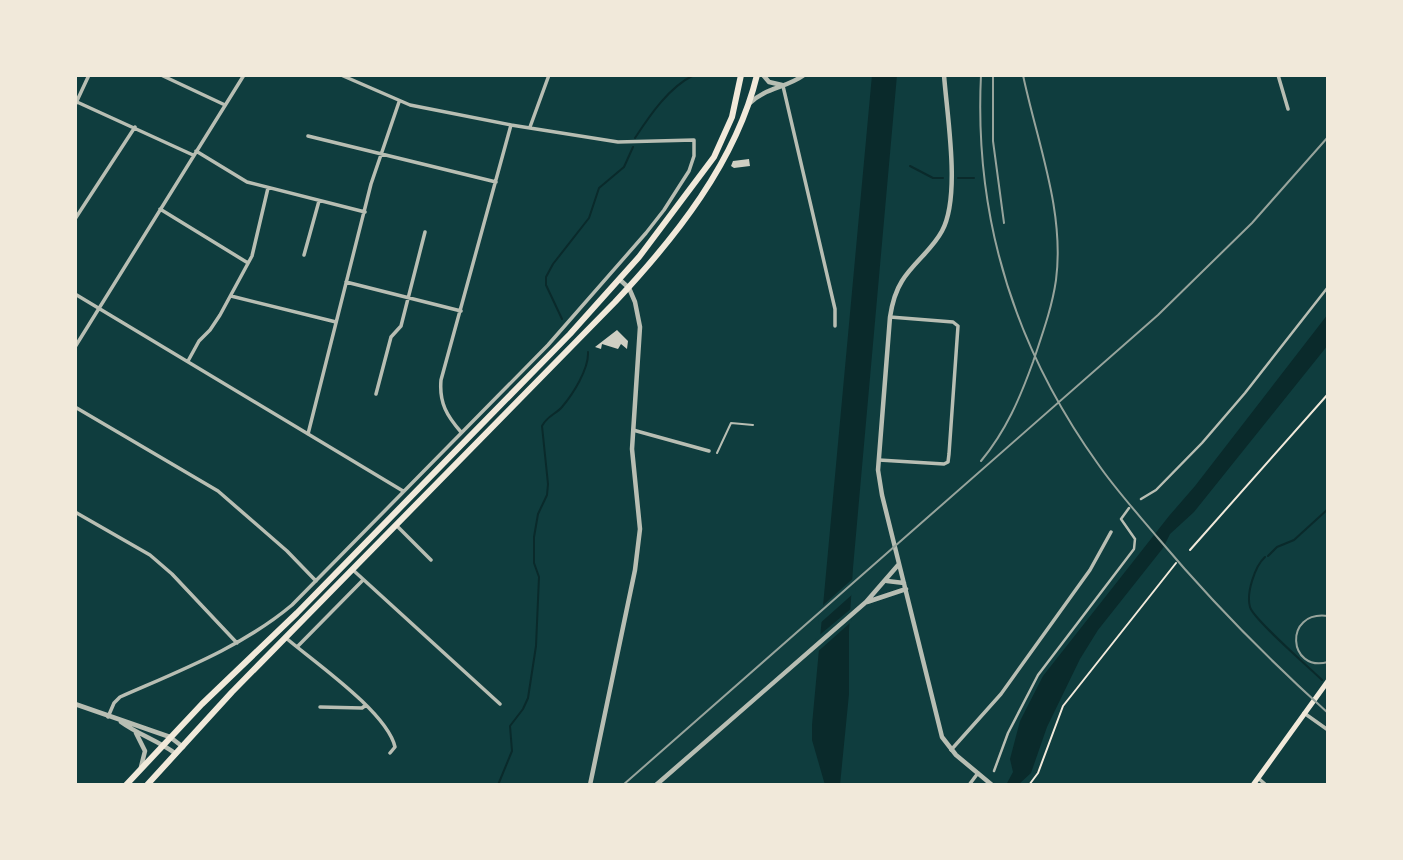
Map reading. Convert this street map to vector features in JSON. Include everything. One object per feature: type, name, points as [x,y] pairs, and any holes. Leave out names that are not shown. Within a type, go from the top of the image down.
[{"type":"main road","points":[[126,785],[163,744],[550,355],[620,279],[714,157],[732,117],[741,75]]},
{"type":"main road","points":[[147,785],[286,638],[629,288],[699,197],[729,149],[748,105],[757,75]]},
{"type":"main road","points":[[1253,785],[1328,681]]},
{"type":"street","points":[[89,75],[76,103],[194,153],[247,182],[365,212]]},
{"type":"street","points":[[160,75],[225,105]]},
{"type":"street","points":[[75,347],[244,75]]},
{"type":"street","points":[[108,717],[115,701],[120,697],[237,643],[282,614],[548,345],[664,210],[692,165],[694,140],[618,142],[511,125],[419,107],[341,75]]},
{"type":"street","points":[[530,127],[549,75]]},
{"type":"street","points":[[763,75],[769,82],[783,86]]},
{"type":"street","points":[[748,105],[761,93],[804,75]]},
{"type":"street","points":[[944,75],[951,176],[948,213],[937,240],[901,283],[890,317],[879,460],[880,485],[942,737],[951,750],[992,785]]},
{"type":"street","points":[[1278,75],[1288,109]]},
{"type":"street","points":[[783,86],[835,309],[835,326]]},
{"type":"street","points":[[308,434],[380,153],[399,101]]},
{"type":"street","points":[[461,433],[444,410],[441,387],[511,125]]},
{"type":"street","points":[[75,219],[135,127]]},
{"type":"street","points":[[308,136],[496,182]]},
{"type":"street","points":[[188,361],[231,296],[255,249],[268,188]]},
{"type":"street","points":[[304,255],[319,201]]},
{"type":"street","points":[[160,209],[248,263]]},
{"type":"street","points":[[376,394],[391,337],[401,326],[425,232]]},
{"type":"street","points":[[590,785],[635,570],[640,529],[632,466],[640,327],[629,288],[620,279]]},
{"type":"street","points":[[346,282],[461,312]]},
{"type":"street","points":[[1141,499],[1156,490],[1202,443],[1328,287]]},
{"type":"street","points":[[75,294],[403,491]]},
{"type":"street","points":[[231,296],[337,322]]},
{"type":"street","points":[[879,460],[944,464],[948,462],[949,454],[958,326],[953,322],[890,317]]},
{"type":"street","points":[[75,407],[218,491],[287,551],[316,581]]},
{"type":"street","points":[[633,430],[709,451]]},
{"type":"street","points":[[994,771],[1008,733],[1038,675],[1134,549],[1135,539],[1121,519],[1129,508]]},
{"type":"street","points":[[75,512],[150,555],[170,572],[237,643]]},
{"type":"street","points":[[396,526],[431,560]]},
{"type":"street","points":[[951,750],[1001,694],[1090,570],[1111,532]]},
{"type":"street","points":[[656,785],[866,602],[900,564]]},
{"type":"street","points":[[352,570],[500,704]]},
{"type":"street","points":[[297,647],[363,580]]},
{"type":"street","points":[[886,580],[904,583]]},
{"type":"street","points":[[866,602],[906,589]]},
{"type":"street","points":[[286,638],[366,705],[393,738],[395,747],[390,753]]},
{"type":"street","points":[[75,704],[121,722],[163,744],[176,754]]},
{"type":"street","points":[[320,707],[362,708],[366,705]]},
{"type":"street","points":[[1304,713],[1328,730]]},
{"type":"street","points":[[121,722],[139,724],[170,737],[183,747]]},
{"type":"street","points":[[136,732],[145,751],[141,767]]},
{"type":"street","points":[[969,785],[978,773]]},
{"type":"street","points":[[1258,778],[1266,785]]},
{"type":"lane","points":[[717,453],[731,422],[753,425]]},
{"type":"path","points":[[1189,550],[1328,394]]},
{"type":"path","points":[[1029,785],[1038,774],[1063,706],[1176,563]]},
{"type":"water","points":[[872,75],[897,75],[853,568],[849,694],[840,785],[825,785],[812,740],[812,725]]},
{"type":"water","points":[[1328,314],[1328,345],[1194,512],[1170,534],[1163,548],[1098,630],[1080,659],[1047,727],[1031,773],[1018,785],[1006,785],[1013,772],[1010,759],[1020,721],[1043,676]]},
{"type":"pier","points":[[856,576],[855,592],[818,625],[820,608]]},
{"type":"pier","points":[[852,608],[851,622],[814,655],[816,638]]},
{"type":"building","points":[[749,159],[750,166],[731,166],[733,161]]},
{"type":"building","points":[[617,330],[628,341],[627,349],[621,344],[618,349],[602,344],[601,349],[595,347]]},
{"type":"waterway","points":[[635,138],[668,94],[694,75]]},
{"type":"waterway","points":[[562,319],[546,285],[546,277],[589,218],[599,188],[624,167],[633,147]]},
{"type":"waterway","points":[[910,166],[933,178],[943,178]]},
{"type":"waterway","points":[[958,178],[974,178]]},
{"type":"waterway","points":[[498,785],[512,751],[510,726],[528,698],[536,646],[539,577],[534,563],[534,537],[548,484],[542,426],[562,407],[575,388],[586,366],[588,352]]},
{"type":"waterway","points":[[1268,556],[1277,547],[1294,540],[1328,509]]},
{"type":"waterway","points":[[1265,557],[1252,580],[1250,607],[1271,632],[1322,680]]},
{"type":"tram line","points":[[1328,616],[1313,617],[1303,622],[1296,641],[1305,659],[1315,663],[1328,662]]},
{"type":"railway","points":[[981,75],[981,128],[993,230],[1023,327],[1069,420],[1112,483],[1178,561],[1261,650],[1328,713]]},
{"type":"railway","points":[[993,75],[993,141],[1004,223]]},
{"type":"railway","points":[[981,461],[1012,414],[1023,388],[1046,321],[1056,280],[1058,254],[1053,202],[1023,75]]},
{"type":"railway","points":[[623,785],[1158,315],[1252,223],[1328,137]]}]
